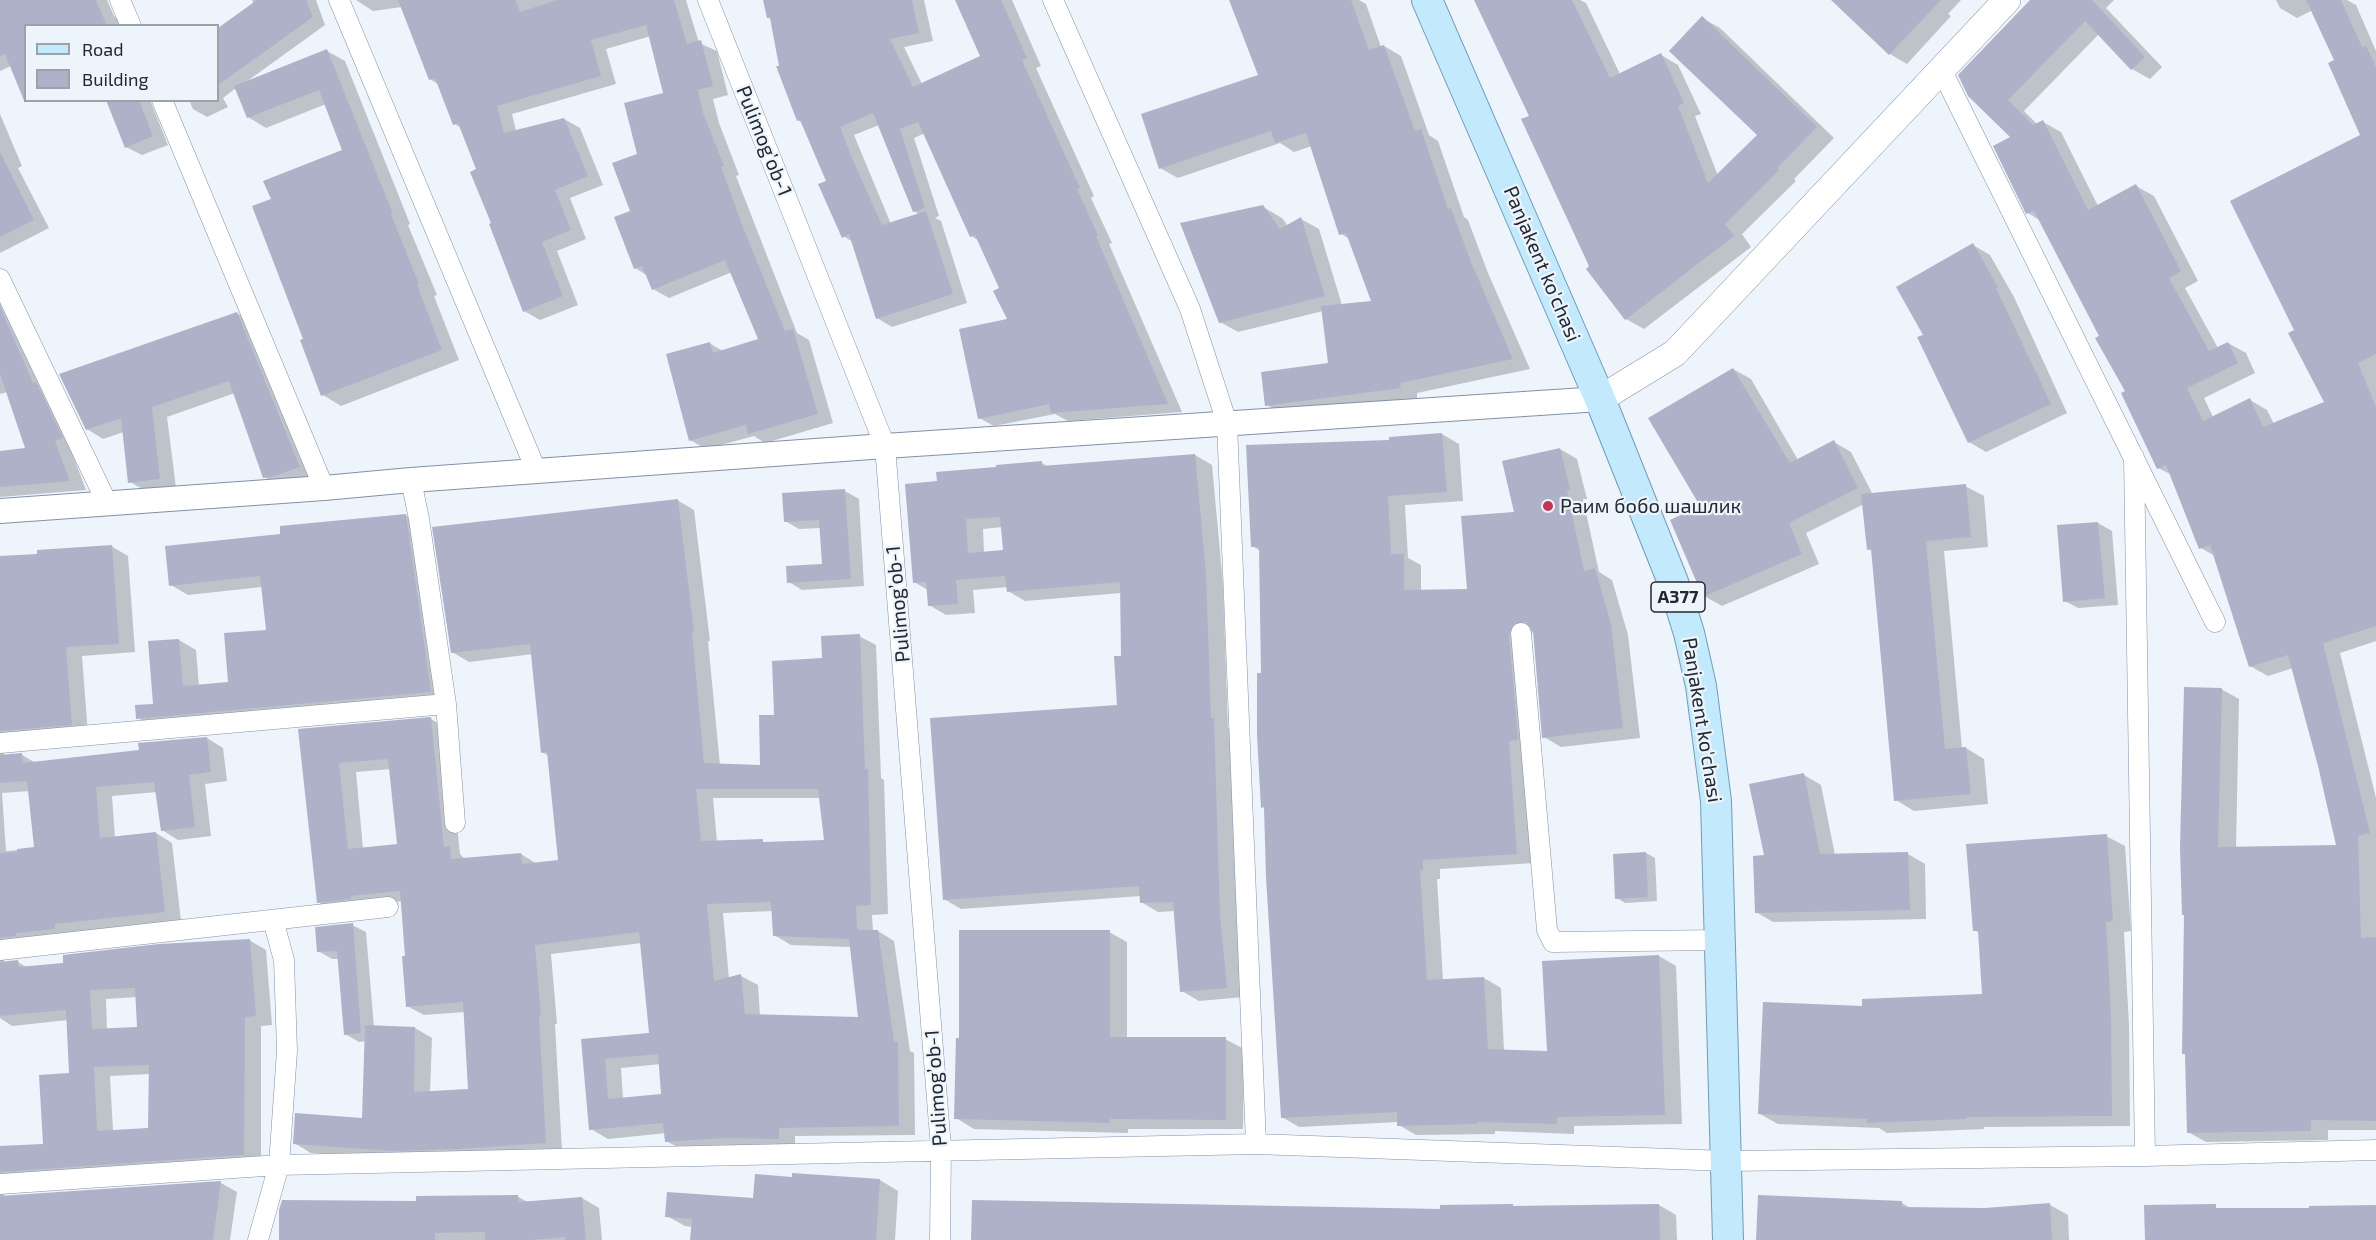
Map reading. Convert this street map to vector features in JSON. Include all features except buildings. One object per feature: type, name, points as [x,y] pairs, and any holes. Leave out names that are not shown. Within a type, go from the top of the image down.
[{"type":"main road","name":"Panjakent ko'chasi","points":[[1427,0],[1600,399],[1673,582],[1692,644],[1710,743],[1716,801],[1728,1240]]},
{"type":"main road","points":[[1600,399],[1674,352],[2007,0]]},
{"type":"street","points":[[120,0],[130,24]]},
{"type":"street","points":[[339,0],[536,470]]},
{"type":"street","name":"Pulimog’ob-1","points":[[708,0],[885,446],[941,1149],[940,1240]]},
{"type":"street","points":[[1053,0],[1190,309],[1227,423],[1256,1144]]},
{"type":"street","points":[[1941,69],[2215,622]]},
{"type":"street","points":[[163,102],[324,489]]},
{"type":"street","points":[[0,279],[107,503]]},
{"type":"street","points":[[0,511],[324,489],[536,470],[1600,399]]},
{"type":"street","points":[[2134,457],[2145,1156]]},
{"type":"street","points":[[411,480],[446,704],[455,823]]},
{"type":"street","points":[[1521,633],[1547,930],[1553,942],[1720,940]]},
{"type":"street","points":[[0,743],[446,704]]},
{"type":"street","points":[[0,950],[388,907]]},
{"type":"street","points":[[258,1240],[279,1165],[287,1051],[284,960],[273,920]]},
{"type":"street","points":[[0,1184],[279,1165],[1256,1144],[1727,1161],[2145,1156],[2376,1150]]},
{"type":"place","name":"Раим бобо шашлик","points":[[1548,506]]}]
